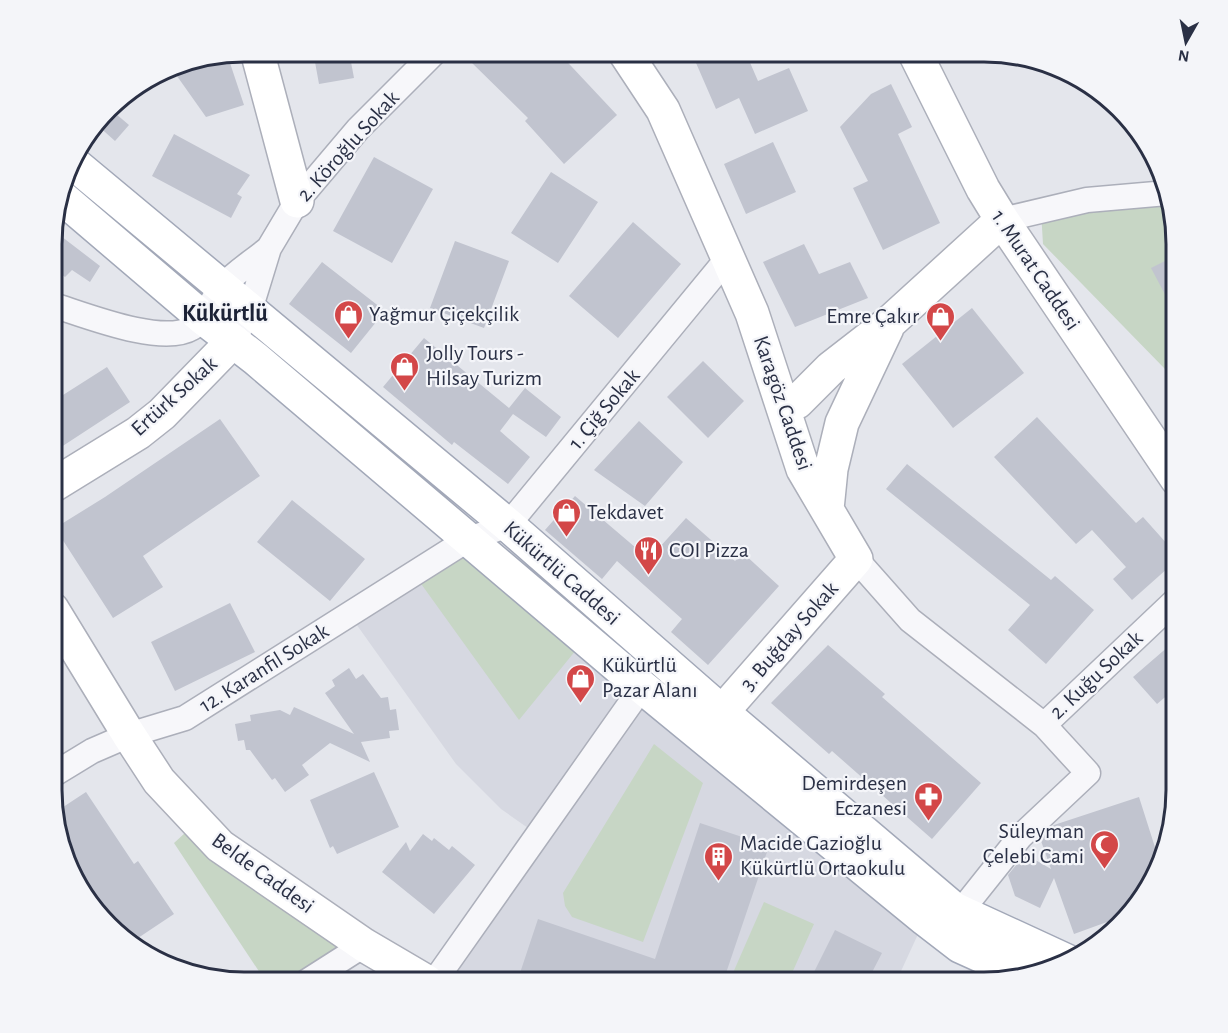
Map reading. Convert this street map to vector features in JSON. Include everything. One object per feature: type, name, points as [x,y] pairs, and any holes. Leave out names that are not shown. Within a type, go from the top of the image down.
[{"type":"street","points":[[260,61],[297,201]]},
{"type":"street","name":"2. Köroğlu Sokak","points":[[250,310],[269,248],[297,201],[358,129],[426,61]]},
{"type":"street","name":"Karagöz Caddesi","points":[[633,62],[663,110],[752,313],[767,360],[793,420],[803,469],[856,559],[910,620],[1044,725]]},
{"type":"street","name":"1. Murat Caddesi","points":[[919,62],[983,189],[1002,220],[1166,463]]},
{"type":"street","name":"Kükürtlü Caddesi","points":[[78,167],[507,525],[954,909],[1057,956]]},
{"type":"street","points":[[767,360],[787,377],[797,380],[806,380],[831,368],[889,323],[1002,220],[1087,200],[1159,194]]},
{"type":"street","name":"Kükürtlü Caddesi","points":[[67,202],[642,687],[960,946],[1012,969]]},
{"type":"street","name":"2. Köroğlu Sokak","points":[[203,318],[222,287],[269,248]]},
{"type":"street","name":"1. Çiğ Sokak","points":[[467,540],[507,525],[727,259]]},
{"type":"street","points":[[62,308],[151,333],[175,333],[192,328],[203,318]]},
{"type":"street","name":"Ertürk Sokak","points":[[62,480],[138,433],[162,414],[233,341],[250,310]]},
{"type":"street","points":[[793,420],[804,446],[812,448],[829,445],[841,428],[889,323]]},
{"type":"street","points":[[793,420],[831,368]]},
{"type":"street","points":[[793,420],[805,397],[823,395],[831,399],[842,414],[831,469],[827,509]]},
{"type":"street","name":"12. Karanfil Sokak","points":[[62,769],[92,750],[129,735],[185,718],[467,540]]},
{"type":"street","name":"3. Buğday Sokak","points":[[722,712],[856,559]]},
{"type":"street","name":"2. Kuğu Sokak","points":[[960,912],[1020,837],[1089,773],[1044,725],[1166,609]]},
{"type":"street","name":"Belde Caddesi","points":[[62,625],[159,781],[220,846],[364,945],[409,971]]},
{"type":"street","points":[[442,971],[642,687]]},
{"type":"street","points":[[323,971],[364,945]]},
{"type":"shaded area","points":[[414,574],[585,639],[925,919],[901,972],[442,971],[538,835],[501,809],[456,764],[349,614]]},
{"type":"green space","points":[[1159,194],[1166,232],[1166,371],[1043,244],[1041,211]]},
{"type":"green space","points":[[467,540],[585,639],[519,720],[414,574]]},
{"type":"green space","points":[[654,744],[703,783],[643,942],[572,917],[565,906],[563,893]]},
{"type":"green space","points":[[197,822],[364,945],[323,971],[259,971],[174,843]]},
{"type":"green space","points":[[764,902],[814,924],[793,972],[734,972]]},
{"type":"building","points":[[315,61],[351,61],[354,78],[319,84]]},
{"type":"building","points":[[567,61],[617,115],[564,164],[525,121],[528,118],[471,62]]},
{"type":"building","points":[[230,62],[244,105],[206,117],[176,74]]},
{"type":"building","points":[[695,62],[750,62],[758,81],[789,68],[808,111],[755,134],[739,98],[716,109]]},
{"type":"building","points":[[891,84],[912,127],[898,134],[940,223],[883,250],[853,188],[868,181],[840,127],[871,94]]},
{"type":"building","points":[[116,114],[129,125],[115,141],[102,129]]},
{"type":"building","points":[[174,134],[250,175],[237,194],[242,197],[231,218],[152,176]]},
{"type":"building","points":[[773,142],[796,192],[746,214],[724,164]]},
{"type":"building","points":[[374,157],[433,189],[392,263],[333,231]]},
{"type":"building","points":[[551,172],[598,202],[558,263],[511,233]]},
{"type":"building","points":[[633,222],[681,264],[618,338],[569,296]]},
{"type":"building","points":[[62,237],[100,266],[90,282],[72,270],[65,277],[62,275]]},
{"type":"building","points":[[455,241],[509,261],[484,328],[430,308]]},
{"type":"building","points":[[804,244],[819,274],[850,262],[868,298],[795,327],[763,262]]},
{"type":"building","points":[[1166,260],[1166,296],[1151,268]]},
{"type":"building","points":[[322,262],[385,311],[351,353],[289,304]]},
{"type":"building","points":[[972,308],[1024,373],[953,428],[902,364]]},
{"type":"building","points":[[424,338],[509,408],[525,388],[561,417],[546,437],[513,414],[500,431],[530,457],[508,484],[454,442],[452,445],[383,387]]},
{"type":"building","points":[[703,361],[744,401],[708,438],[667,397]]},
{"type":"building","points":[[107,367],[130,402],[62,446],[62,396]]},
{"type":"building","points":[[1037,417],[1136,523],[1143,517],[1166,543],[1166,570],[1132,600],[1113,579],[1126,567],[1092,530],[1076,544],[994,457]]},
{"type":"building","points":[[220,419],[260,476],[143,556],[163,587],[113,618],[62,539],[62,524]]},
{"type":"building","points":[[639,421],[683,462],[645,506],[594,470]]},
{"type":"building","points":[[907,464],[1051,580],[1055,576],[1094,610],[1046,664],[1008,630],[1030,605],[886,489]]},
{"type":"building","points":[[575,496],[649,559],[686,518],[735,561],[743,553],[779,586],[708,665],[671,632],[682,619],[617,561],[602,579],[545,530]]},
{"type":"building","points":[[292,500],[365,559],[330,601],[257,542]]},
{"type":"building","points":[[230,603],[255,652],[175,691],[151,642]]},
{"type":"building","points":[[828,645],[885,694],[882,697],[981,783],[932,839],[832,751],[829,754],[771,703]]},
{"type":"building","points":[[1166,648],[1166,696],[1157,704],[1133,677]]},
{"type":"building","points":[[349,668],[356,679],[363,674],[381,698],[388,697],[390,710],[396,709],[399,730],[389,731],[390,738],[361,742],[370,762],[330,743],[302,765],[309,775],[285,792],[275,778],[272,780],[250,750],[246,750],[244,740],[238,741],[235,724],[251,721],[250,715],[280,710],[290,715],[294,707],[354,734],[325,693],[335,686],[332,680]]},
{"type":"building","points":[[374,772],[399,827],[337,854],[333,846],[330,848],[310,800]]},
{"type":"building","points":[[86,792],[134,864],[138,861],[174,914],[138,938],[115,918],[92,891],[75,859],[65,825],[63,807]]},
{"type":"building","name":"Süleyman Çelebi Cami","points":[[1139,797],[1156,850],[1136,891],[1110,921],[1074,934],[1054,878],[1040,908],[1015,896],[1008,875],[1025,854],[1051,869],[1040,838],[1054,825]]},
{"type":"building","name":"Macide Gazioğlu Kükürtlü Ortaokulu","points":[[700,823],[769,846],[726,972],[521,971],[538,919],[655,959]]},
{"type":"building","points":[[423,834],[432,841],[434,838],[449,850],[452,846],[475,865],[434,914],[382,872],[406,842],[410,851]]},
{"type":"building","points":[[835,930],[882,953],[872,972],[814,972]]},
{"type":"place","name":"Yağmur Çiçekçilik","points":[[348,340]]},
{"type":"place","name":"Emre Çakır","points":[[940,342]]},
{"type":"place","name":"Jolly Tours - Hilsay Turizm","points":[[405,392]]},
{"type":"place","name":"Tekdavet","points":[[566,538]]},
{"type":"place","name":"COI Pizza","points":[[648,576]]},
{"type":"place","name":"Kükürtlü Pazar Alanı","points":[[581,704]]},
{"type":"place","name":"Demirdeşen Eczanesi","points":[[928,822]]},
{"type":"place","name":"Süleyman Çelebi Cami","points":[[1105,870]]},
{"type":"place","name":"Macide Gazioğlu Kükürtlü Ortaokulu","points":[[719,882]]},
{"type":"district","name":"Kükürtlü","points":[[225,314]]}]
